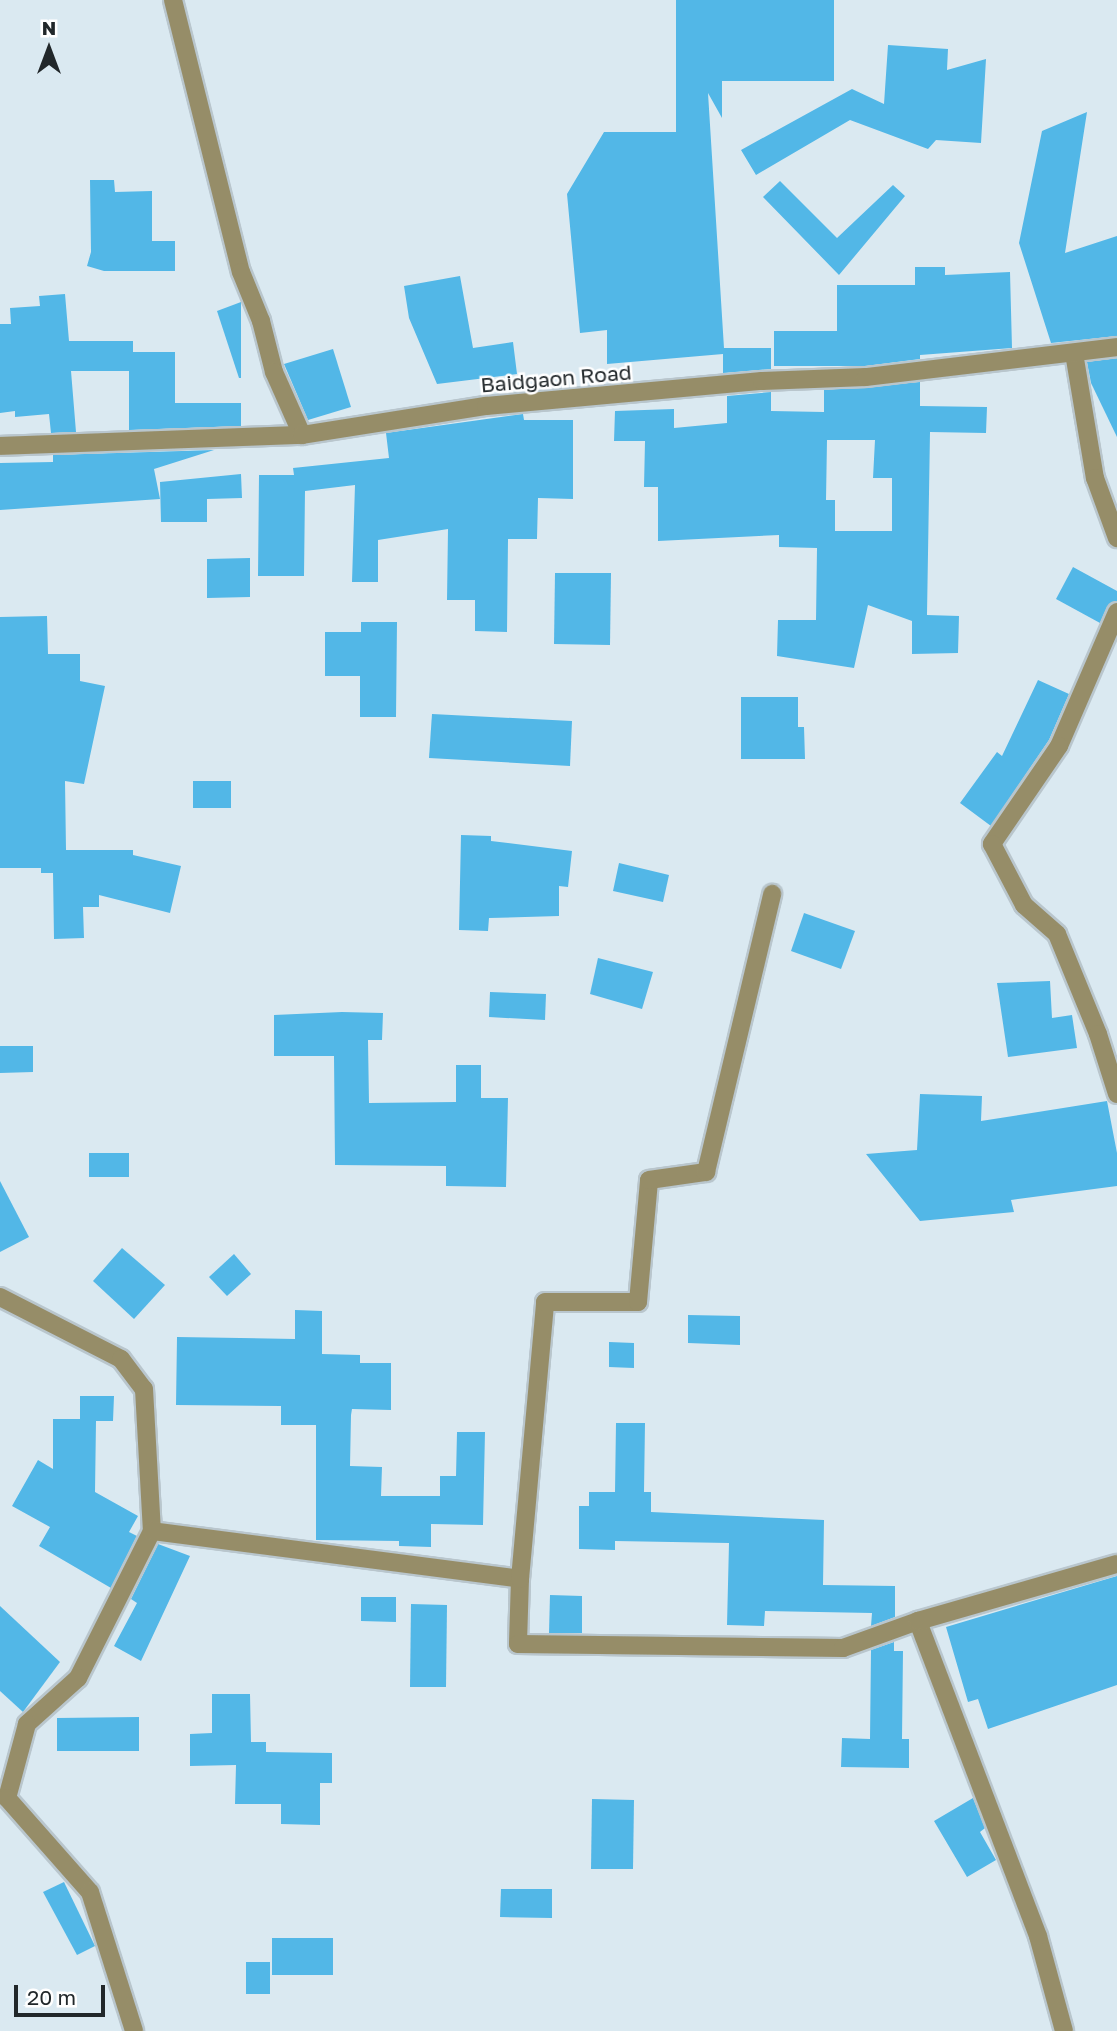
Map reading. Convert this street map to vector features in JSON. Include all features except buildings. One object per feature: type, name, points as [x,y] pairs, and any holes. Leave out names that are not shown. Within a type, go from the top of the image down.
[{"type":"street","points":[[173,0],[241,272],[274,372],[302,435]]},
{"type":"street","name":"Baidgaon Road","points":[[0,446],[302,435],[486,406],[762,381],[866,377],[1117,347]]},
{"type":"street","points":[[1074,353],[1095,478],[1117,538]]},
{"type":"street","points":[[1117,612],[1059,746],[992,844],[1024,905],[1057,934],[1117,1094]]},
{"type":"street","points":[[772,894],[706,1172],[649,1180],[638,1302],[545,1302],[520,1579],[518,1643],[843,1648],[918,1621],[1117,1564]]},
{"type":"street","points":[[0,1297],[121,1359],[144,1389],[152,1531],[78,1678],[27,1724],[7,1798],[90,1892],[134,2031]]},
{"type":"street","points":[[152,1531],[520,1579]]},
{"type":"street","points":[[918,1621],[1038,1937],[1063,2031]]}]
